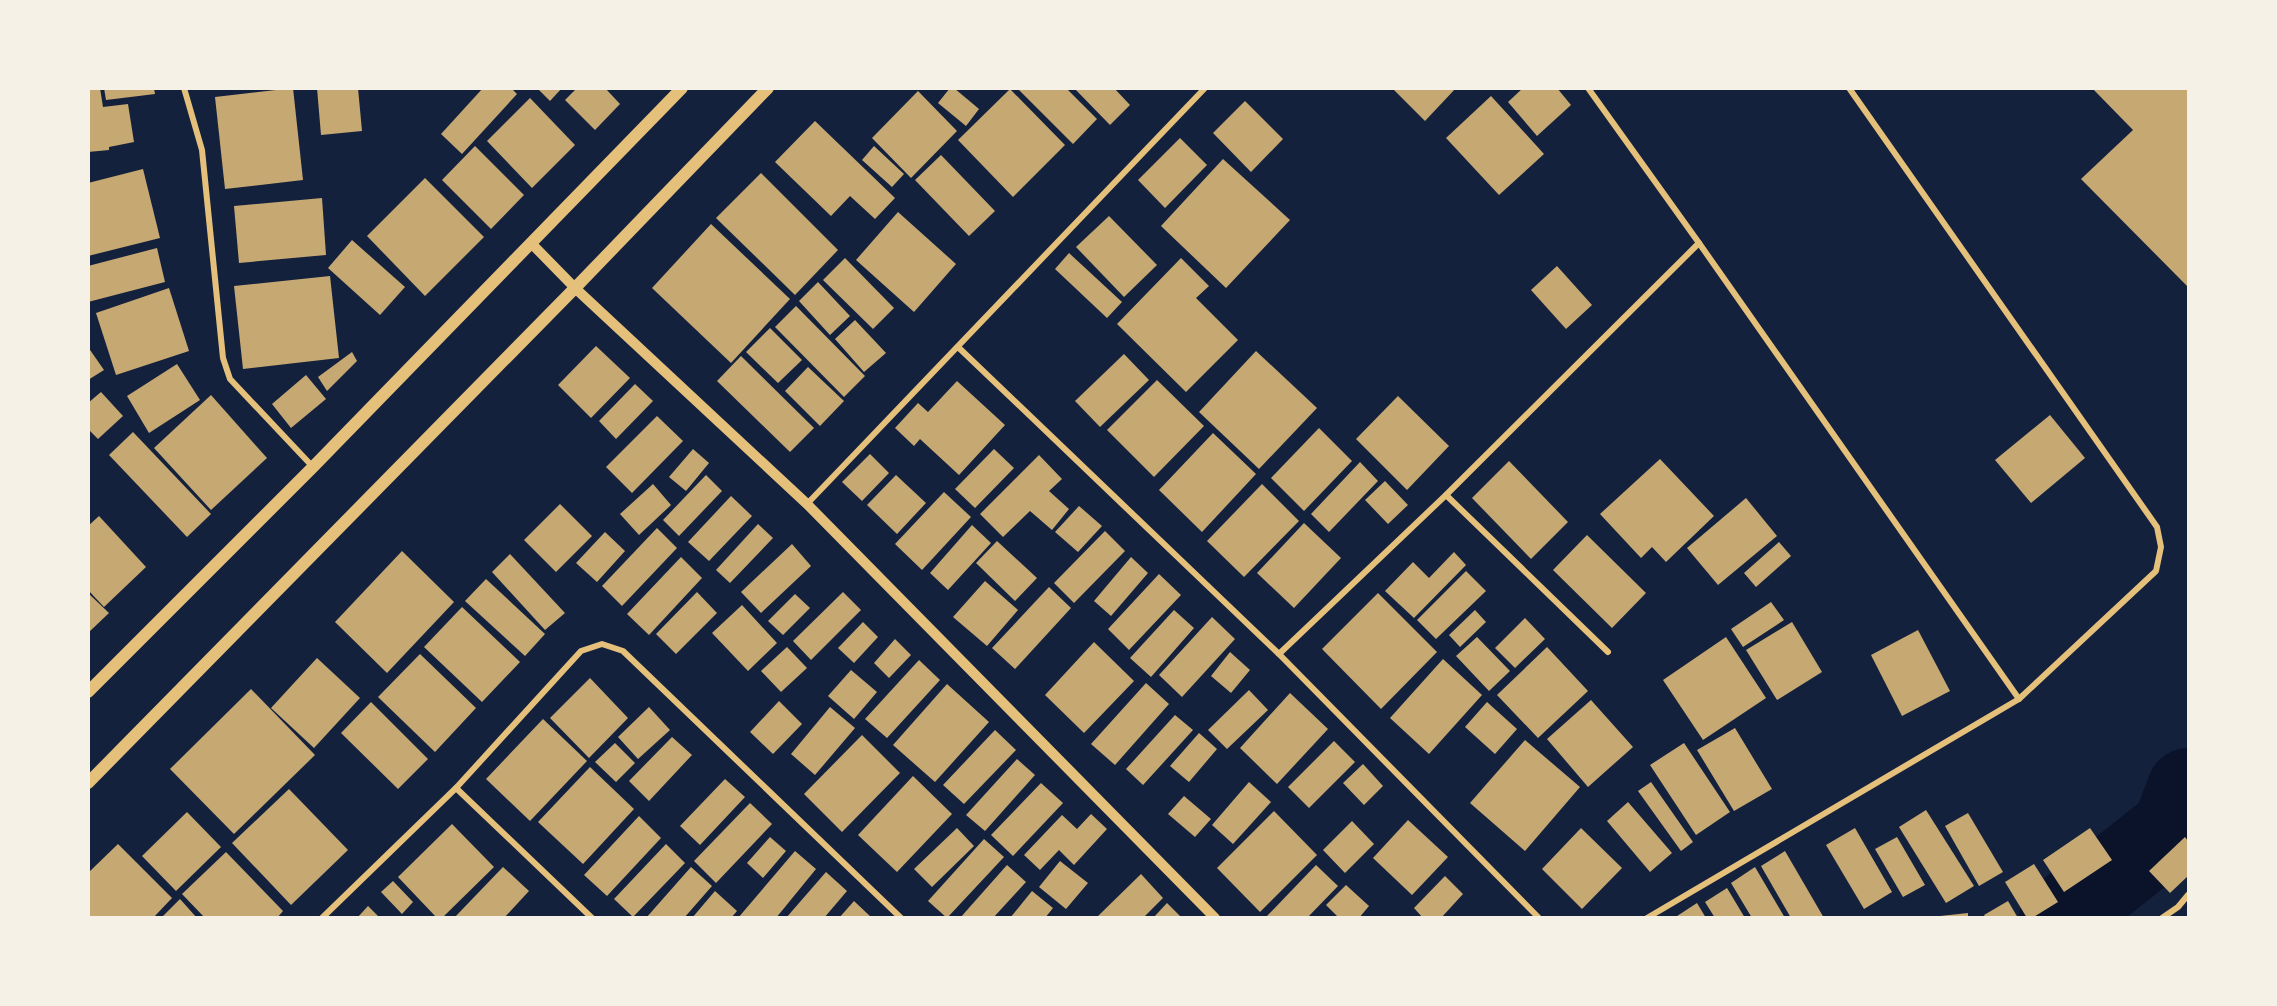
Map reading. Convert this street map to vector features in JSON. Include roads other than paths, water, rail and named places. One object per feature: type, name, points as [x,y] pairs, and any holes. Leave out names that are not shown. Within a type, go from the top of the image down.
[{"type":"main road","points":[[88,692],[314,467],[682,88]]},
{"type":"main road","points":[[88,783],[576,288],[768,88]]},
{"type":"street","points":[[184,88],[202,150],[223,358],[230,379],[314,467]]},
{"type":"street","points":[[807,504],[1205,88]]},
{"type":"street","points":[[1588,88],[2019,699]]},
{"type":"street","points":[[1647,918],[2019,699],[2156,571],[2161,547],[2157,527],[1849,88]]},
{"type":"street","points":[[531,243],[807,504],[1215,918]]},
{"type":"street","points":[[1279,654],[1446,495],[1699,243]]},
{"type":"street","points":[[958,347],[1279,654],[1539,918]]},
{"type":"street","points":[[1446,495],[1608,652]]},
{"type":"street","points":[[322,918],[456,788],[581,651],[602,644],[623,651],[902,918]]},
{"type":"street","points":[[456,788],[592,918]]},
{"type":"street","points":[[2162,918],[2178,908],[2188,895]]},
{"type":"waterway","points":[[2060,918],[2173,828],[2188,789]]}]
